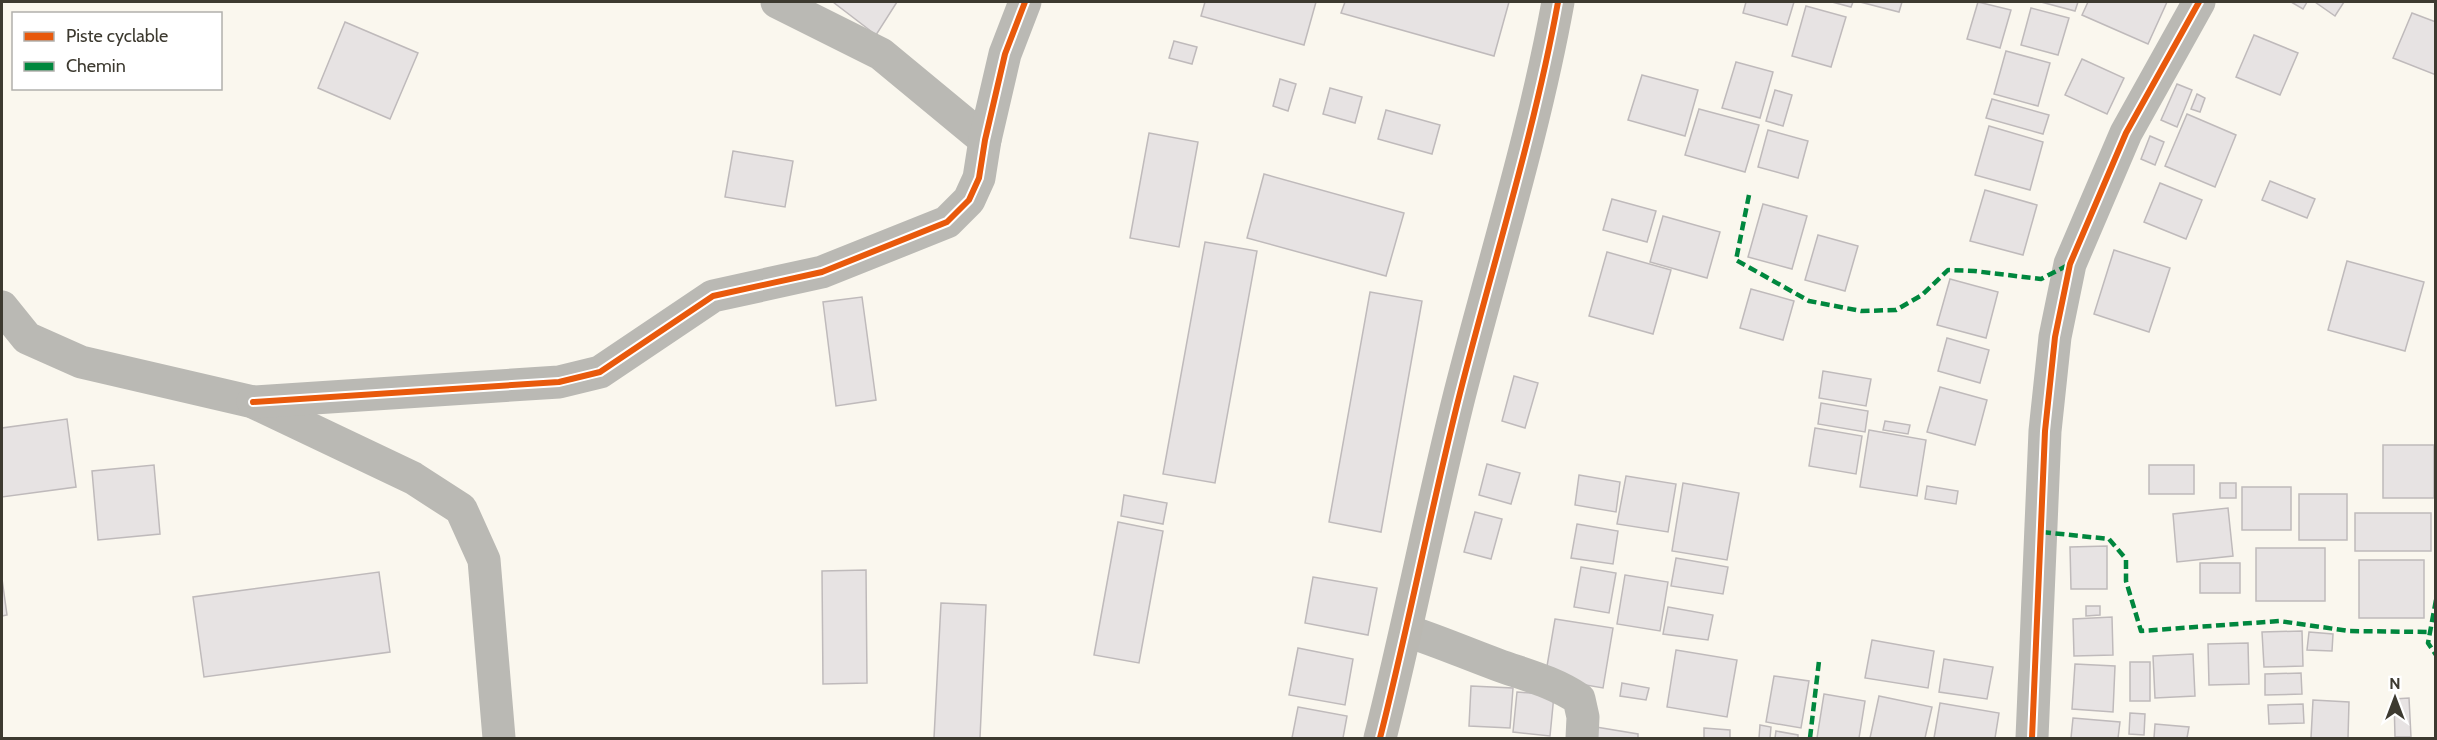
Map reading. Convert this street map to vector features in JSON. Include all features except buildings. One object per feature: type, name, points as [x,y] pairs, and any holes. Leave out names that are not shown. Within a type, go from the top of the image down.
[{"type":"street","points":[[777,2],[881,54],[985,140]]},
{"type":"street","points":[[253,402],[559,382],[600,372],[713,296],[822,272],[946,222],[969,200],[980,178],[985,140],[1005,54],[1025,2]]},
{"type":"street","points":[[1380,738],[1407,631],[1442,470],[1534,116],[1558,2]]},
{"type":"street","points":[[2032,738],[2045,431],[2055,337],[2070,264],[2126,134],[2199,2]]},
{"type":"street","points":[[2,307],[27,338],[81,363],[253,402],[413,478],[461,509],[484,560],[499,738]]},
{"type":"street","points":[[1407,631],[1563,688],[1579,699],[1583,717],[1582,738]]},
{"type":"marked path","points":[[1749,195],[1736,260],[1809,301],[1861,311],[1896,310],[1922,295],[1948,270],[2041,279],[2070,264]]},
{"type":"marked path","points":[[2042,532],[2109,539],[2126,559],[2126,581],[2141,631],[2279,621],[2349,631],[2429,632]]},
{"type":"marked path","points":[[2436,600],[2428,643],[2436,655]]},
{"type":"marked path","points":[[1810,738],[1819,661]]},
{"type":"cycle path","points":[[253,402],[559,382],[600,372],[713,296],[822,272],[947,222],[969,200],[979,178],[985,140],[1005,54],[1025,2]]},
{"type":"cycle path","points":[[1380,738],[1449,436],[1525,149],[1558,2]]},
{"type":"cycle path","points":[[2032,738],[2045,431],[2055,337],[2070,264],[2126,133],[2199,2]]}]
